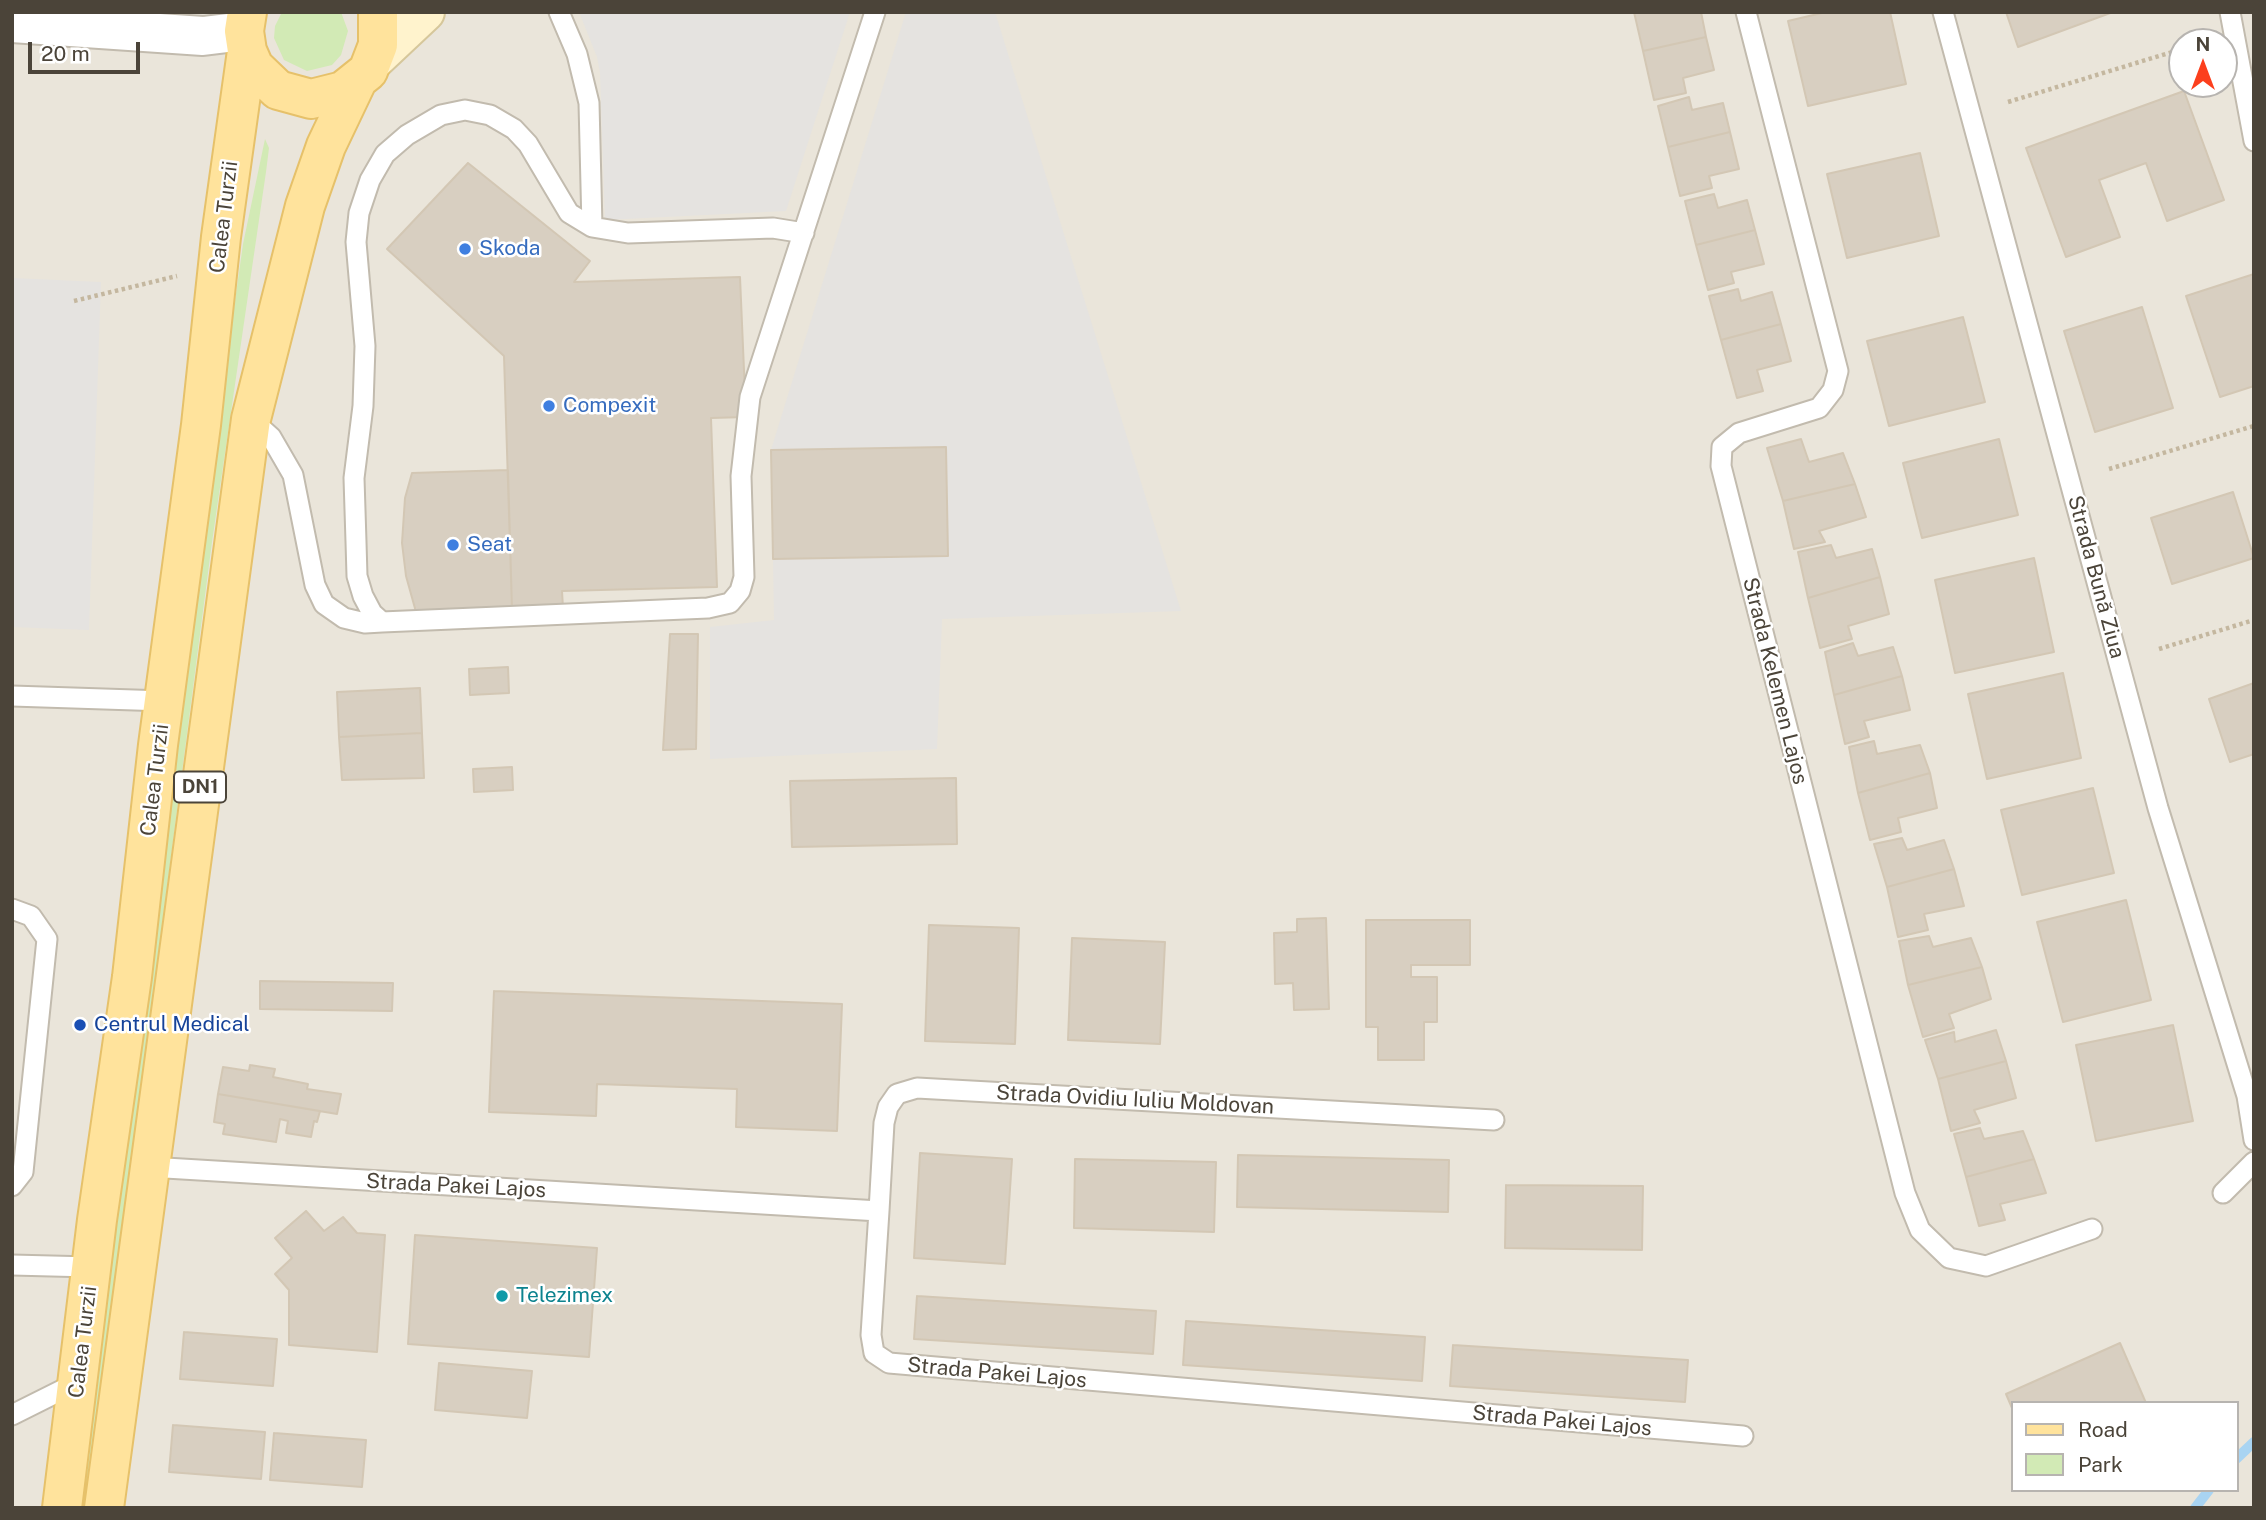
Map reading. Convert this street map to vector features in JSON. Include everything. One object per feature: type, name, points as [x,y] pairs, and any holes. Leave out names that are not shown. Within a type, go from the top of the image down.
[{"type":"main road","name":"DN1","points":[[366,70],[380,29],[378,12]]},
{"type":"main road","points":[[246,32],[265,80],[294,96],[328,97],[366,70],[425,12]]},
{"type":"main road","name":"Calea Turzii","points":[[61,1508],[132,976],[201,425],[246,32]]},
{"type":"main road","name":"Calea Turzii","points":[[104,1508],[251,419],[305,206],[326,146],[366,70]]},
{"type":"street","points":[[12,23],[204,36],[246,32]]},
{"type":"lane","points":[[559,12],[578,54],[589,103],[592,227]]},
{"type":"lane","points":[[251,419],[271,437],[293,475],[314,585],[324,604],[344,618],[382,622],[708,608],[730,603],[740,592],[744,577],[741,476],[750,397],[875,12]]},
{"type":"lane","name":"Strada Kelemen Lajos","points":[[1746,12],[1838,371],[1833,390],[1819,408],[1739,433],[1722,447],[1721,466],[1905,1193],[1920,1230],[1948,1258],[1986,1266],[2092,1229]]},
{"type":"lane","name":"Strada Bună Ziua","points":[[1943,12],[2158,808],[2247,1096],[2254,1140]]},
{"type":"lane","points":[[2230,12],[2254,141]]},
{"type":"lane","points":[[382,622],[372,613],[363,596],[358,576],[354,478],[363,406],[365,346],[356,242],[359,213],[370,180],[385,154],[407,135],[441,116],[465,110],[490,115],[514,129],[528,144],[569,213],[592,227],[628,233],[773,228],[804,233]]},
{"type":"lane","points":[[12,696],[165,701]]},
{"type":"lane","points":[[12,909],[31,916],[47,939],[23,1171],[12,1186]]},
{"type":"lane","name":"Strada Ovidiu Iuliu Moldovan","points":[[879,1211],[884,1123],[888,1107],[897,1094],[917,1088],[1494,1120]]},
{"type":"lane","points":[[2222,1193],[2254,1163]]},
{"type":"lane","name":"Strada Pakei Lajos","points":[[149,1167],[879,1211],[871,1335],[874,1353],[888,1363],[1742,1436]]},
{"type":"lane","points":[[12,1265],[91,1268]]},
{"type":"lane","points":[[12,1415],[78,1382]]},
{"type":"path","points":[[2008,102],[2168,54]]},
{"type":"path","points":[[74,300],[177,276]]},
{"type":"path","points":[[2109,469],[2254,426]]},
{"type":"path","points":[[2159,649],[2254,620]]},
{"type":"shaded area","points":[[12,12],[2254,12],[2254,1508],[12,1508]]},
{"type":"shaded area","points":[[579,12],[850,12],[786,211],[605,220],[600,73],[597,57]]},
{"type":"shaded area","points":[[906,12],[995,12],[1181,611],[942,619],[937,749],[710,759],[710,627],[774,620],[773,559],[948,556],[946,447],[771,450]]},
{"type":"shaded area","points":[[12,278],[101,282],[89,630],[12,627]]},
{"type":"green space","points":[[282,12],[341,12],[348,31],[341,55],[332,65],[307,71],[284,60],[274,38],[275,26]]},
{"type":"green space","points":[[265,139],[269,148],[266,172],[212,542],[86,1508],[78,1508],[184,664],[243,244]]},
{"type":"building","points":[[1634,12],[1701,12],[1706,37],[1643,51]]},
{"type":"building","points":[[1826,12],[1890,12],[1906,84],[1808,106],[1788,21]]},
{"type":"building","points":[[2006,12],[2113,12],[2018,47]]},
{"type":"building","points":[[1706,37],[1714,70],[1683,78],[1686,93],[1654,100],[1643,51]]},
{"type":"building","points":[[1689,97],[1692,110],[1723,103],[1730,132],[1668,147],[1658,106]]},
{"type":"building","points":[[2168,97],[2187,98],[2224,200],[2167,221],[2146,163],[2099,180],[2120,237],[2066,257],[2026,148]]},
{"type":"building","points":[[1730,132],[1739,169],[1709,176],[1712,188],[1680,196],[1668,147]]},
{"type":"building","points":[[1920,153],[1939,236],[1847,258],[1827,174]]},
{"type":"building","points":[[468,163],[590,261],[574,282],[740,277],[746,417],[711,418],[717,587],[562,591],[563,608],[512,609],[504,356],[387,249]]},
{"type":"building","points":[[1714,194],[1718,208],[1747,200],[1755,230],[1696,245],[1685,201]]},
{"type":"building","points":[[1755,230],[1764,264],[1731,272],[1734,283],[1708,290],[1696,245]]},
{"type":"building","points":[[2254,274],[2254,386],[2220,397],[2186,296]]},
{"type":"building","points":[[1738,289],[1741,301],[1772,292],[1781,324],[1721,340],[1709,296]]},
{"type":"building","points":[[2142,307],[2173,408],[2095,432],[2064,331]]},
{"type":"building","points":[[1963,317],[1985,402],[1889,426],[1867,341]]},
{"type":"building","points":[[1781,324],[1791,361],[1757,370],[1763,391],[1737,398],[1721,340]]},
{"type":"building","points":[[1801,439],[1809,462],[1843,453],[1855,484],[1783,501],[1767,448]]},
{"type":"building","points":[[1999,439],[2018,515],[1922,538],[1903,463]]},
{"type":"building","points":[[946,447],[948,556],[773,559],[771,450]]},
{"type":"building","points":[[508,470],[512,609],[416,612],[406,576],[402,543],[405,498],[412,473]]},
{"type":"building","points":[[1855,484],[1866,517],[1819,531],[1825,542],[1794,549],[1783,501]]},
{"type":"building","points":[[2233,492],[2254,558],[2172,584],[2151,518]]},
{"type":"building","points":[[1831,545],[1836,558],[1872,549],[1880,577],[1808,598],[1798,552]]},
{"type":"building","points":[[2034,558],[2054,652],[1955,673],[1935,580]]},
{"type":"building","points":[[1880,577],[1889,614],[1848,626],[1852,639],[1820,648],[1808,598]]},
{"type":"building","points":[[670,634],[698,634],[696,749],[663,750]]},
{"type":"building","points":[[1853,643],[1858,656],[1893,647],[1902,676],[1834,695],[1825,652]]},
{"type":"building","points":[[508,667],[509,693],[470,695],[469,669]]},
{"type":"building","points":[[2063,673],[2081,758],[1987,779],[1968,694]]},
{"type":"building","points":[[1902,676],[1910,710],[1864,721],[1869,737],[1845,744],[1834,695]]},
{"type":"building","points":[[2254,683],[2254,754],[2230,762],[2209,699]]},
{"type":"building","points":[[420,688],[422,733],[339,737],[337,692]]},
{"type":"building","points":[[422,733],[424,778],[342,780],[339,737]]},
{"type":"building","points":[[1874,741],[1877,754],[1920,745],[1930,773],[1858,793],[1849,747]]},
{"type":"building","points":[[512,767],[513,790],[474,792],[473,769]]},
{"type":"building","points":[[1930,773],[1937,808],[1898,818],[1901,832],[1870,840],[1858,793]]},
{"type":"building","points":[[956,778],[957,844],[792,847],[790,781]]},
{"type":"building","points":[[2093,788],[2114,873],[2022,895],[2001,810]]},
{"type":"building","points":[[1902,838],[1907,850],[1944,840],[1954,869],[1887,887],[1874,844]]},
{"type":"building","points":[[1954,869],[1964,906],[1924,914],[1928,930],[1898,937],[1887,887]]},
{"type":"building","points":[[2126,900],[2151,1000],[2063,1022],[2037,922]]},
{"type":"building","points":[[1326,918],[1329,1009],[1294,1010],[1293,983],[1275,984],[1274,933],[1297,932],[1297,919]]},
{"type":"building","points":[[1366,920],[1470,920],[1470,965],[1411,965],[1411,977],[1437,977],[1437,1022],[1424,1022],[1424,1060],[1378,1060],[1378,1027],[1366,1027]]},
{"type":"building","points":[[929,925],[1019,928],[1015,1044],[925,1041]]},
{"type":"building","points":[[1929,936],[1933,947],[1971,938],[1982,967],[1908,985],[1899,941]]},
{"type":"building","points":[[1072,938],[1165,942],[1160,1044],[1068,1040]]},
{"type":"building","points":[[1982,967],[1991,999],[1949,1014],[1954,1028],[1923,1037],[1908,985]]},
{"type":"building","points":[[260,981],[393,983],[392,1011],[260,1009]]},
{"type":"building","points":[[494,991],[842,1004],[837,1131],[736,1127],[737,1089],[597,1084],[596,1116],[489,1112]]},
{"type":"building","points":[[2173,1025],[2193,1121],[2096,1141],[2076,1045]]},
{"type":"building","points":[[1996,1030],[2006,1061],[1938,1079],[1925,1040],[1954,1032],[1955,1042]]},
{"type":"building","points":[[2006,1061],[2016,1098],[1974,1110],[1980,1123],[1951,1131],[1938,1079]]},
{"type":"building","points":[[250,1065],[275,1069],[273,1077],[308,1084],[307,1089],[341,1094],[337,1114],[218,1094],[223,1067],[249,1071]]},
{"type":"building","points":[[218,1094],[320,1111],[317,1122],[314,1121],[311,1137],[286,1133],[288,1121],[280,1119],[276,1142],[223,1134],[225,1124],[214,1122]]},
{"type":"building","points":[[1980,1128],[1984,1139],[2023,1131],[2034,1159],[1966,1177],[1954,1134]]},
{"type":"building","points":[[920,1153],[1012,1159],[1005,1264],[914,1258]]},
{"type":"building","points":[[1238,1155],[1449,1160],[1448,1212],[1237,1207]]},
{"type":"building","points":[[1075,1159],[1216,1162],[1214,1232],[1074,1228]]},
{"type":"building","points":[[2034,1159],[2046,1193],[2000,1204],[2005,1220],[1979,1226],[1966,1177]]},
{"type":"building","points":[[1506,1185],[1643,1186],[1642,1250],[1505,1248]]},
{"type":"building","points":[[306,1211],[324,1231],[343,1217],[357,1233],[385,1235],[377,1352],[289,1345],[289,1290],[275,1274],[292,1258],[275,1238]]},
{"type":"building","name":"Telezimex","points":[[415,1235],[597,1248],[589,1357],[408,1344]]},
{"type":"building","points":[[917,1296],[1156,1311],[1153,1354],[914,1339]]},
{"type":"building","points":[[1186,1321],[1425,1337],[1422,1381],[1183,1365]]},
{"type":"building","points":[[184,1332],[277,1339],[273,1386],[180,1379]]},
{"type":"building","points":[[2120,1343],[2145,1401],[2010,1401],[2010,1403],[2006,1394]]},
{"type":"building","points":[[1453,1345],[1688,1360],[1685,1402],[1450,1386]]},
{"type":"building","points":[[439,1363],[532,1371],[527,1418],[435,1410]]},
{"type":"building","points":[[173,1425],[265,1432],[261,1479],[169,1472]]},
{"type":"building","points":[[274,1433],[366,1440],[362,1487],[270,1480]]},
{"type":"waterway","points":[[2238,1457],[2254,1442]]},
{"type":"waterway","points":[[2195,1508],[2207,1492]]},
{"type":"place","name":"Skoda","points":[[465,249]]},
{"type":"place","name":"Compexit","points":[[549,406]]},
{"type":"place","name":"Seat","points":[[453,545]]},
{"type":"place","name":"Centrul Medical","points":[[80,1025]]},
{"type":"place","name":"Telezimex","points":[[502,1296]]}]
